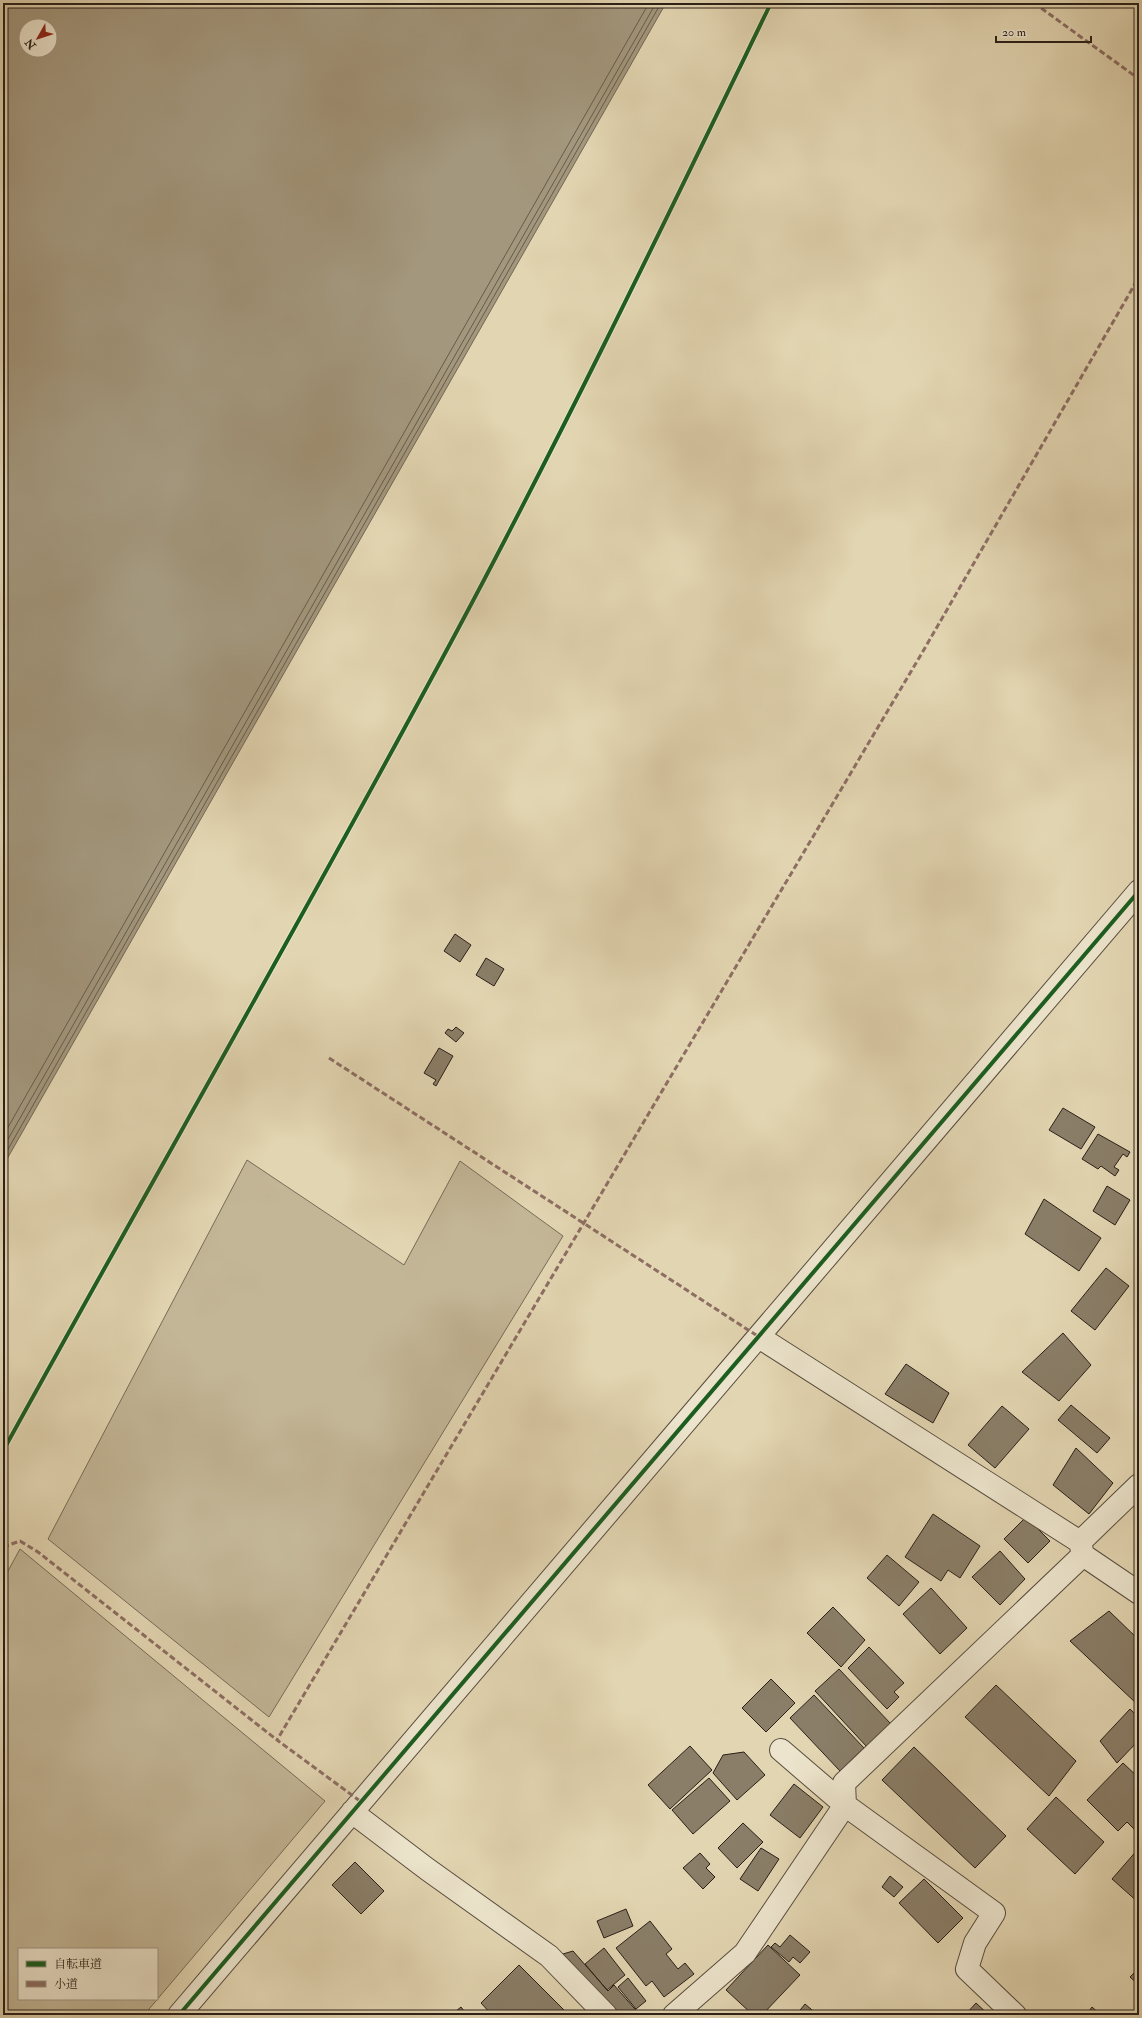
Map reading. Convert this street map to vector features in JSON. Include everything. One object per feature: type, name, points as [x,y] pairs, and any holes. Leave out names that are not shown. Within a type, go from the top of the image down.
[{"type":"street","points":[[179,2015],[1139,891]]},
{"type":"street","points":[[759,1337],[1081,1548],[1139,1594]]},
{"type":"street","points":[[674,2015],[745,1954],[845,1805],[844,1783],[1081,1548],[1139,1485]]},
{"type":"street","points":[[781,1750],[845,1805],[994,1913],[975,1943],[968,1969],[1015,2015]]},
{"type":"street","points":[[352,1812],[427,1869],[549,1956],[606,2015]]},
{"type":"shaded area","points":[[247,1160],[404,1265],[460,1161],[563,1236],[269,1717],[48,1539]]},
{"type":"shaded area","points":[[20,1549],[325,1801],[158,1998],[158,1948],[18,1948],[18,2000],[157,2000],[144,2015],[3,2015],[3,1580]]},
{"type":"water","points":[[3,3],[666,3],[3,1166]]},
{"type":"building","points":[[455,934],[471,945],[460,962],[444,951]]},
{"type":"building","points":[[486,958],[504,969],[494,986],[476,975]]},
{"type":"building","points":[[456,1027],[464,1033],[456,1042],[445,1033],[448,1029],[452,1031]]},
{"type":"building","points":[[439,1048],[453,1056],[436,1086],[433,1084],[436,1080],[424,1073]]},
{"type":"building","points":[[1063,1108],[1095,1127],[1081,1149],[1049,1130]]},
{"type":"building","points":[[1098,1134],[1130,1152],[1127,1157],[1123,1154],[1114,1167],[1119,1170],[1115,1176],[1101,1166],[1098,1169],[1082,1159]]},
{"type":"building","points":[[1107,1186],[1130,1200],[1115,1225],[1093,1211]]},
{"type":"building","points":[[1044,1199],[1101,1238],[1079,1271],[1025,1234]]},
{"type":"building","points":[[1106,1268],[1129,1286],[1095,1330],[1071,1311]]},
{"type":"building","points":[[1063,1333],[1091,1365],[1059,1401],[1022,1372]]},
{"type":"building","points":[[906,1364],[949,1393],[933,1423],[885,1394]]},
{"type":"building","points":[[1071,1405],[1110,1438],[1097,1453],[1058,1420]]},
{"type":"building","points":[[1002,1406],[1029,1429],[995,1468],[968,1445]]},
{"type":"building","points":[[1076,1448],[1113,1483],[1089,1514],[1053,1485]]},
{"type":"building","points":[[933,1514],[980,1546],[960,1578],[948,1570],[941,1581],[905,1557]]},
{"type":"building","points":[[1026,1517],[1050,1541],[1028,1563],[1004,1539]]},
{"type":"building","points":[[1000,1551],[1025,1579],[1000,1605],[972,1577]]},
{"type":"building","points":[[887,1555],[919,1582],[899,1606],[867,1578]]},
{"type":"building","points":[[931,1588],[967,1628],[940,1654],[903,1614]]},
{"type":"building","points":[[833,1607],[865,1640],[841,1667],[807,1633]]},
{"type":"building","points":[[1109,1611],[1139,1640],[1139,1701],[1137,1704],[1070,1641]]},
{"type":"building","points":[[869,1647],[904,1683],[894,1692],[899,1697],[887,1709],[848,1668]]},
{"type":"building","points":[[839,1669],[891,1724],[867,1747],[815,1691]]},
{"type":"building","points":[[771,1679],[795,1703],[766,1732],[742,1708]]},
{"type":"building","points":[[996,1685],[1076,1761],[1049,1796],[965,1717]]},
{"type":"building","points":[[814,1695],[864,1748],[840,1771],[790,1718]]},
{"type":"building","points":[[1130,1709],[1139,1718],[1139,1740],[1117,1763],[1100,1741]]},
{"type":"building","points":[[690,1746],[712,1770],[670,1809],[648,1785]]},
{"type":"building","points":[[914,1747],[1006,1836],[975,1868],[882,1780]]},
{"type":"building","points":[[744,1752],[765,1775],[737,1800],[713,1773],[723,1755]]},
{"type":"building","points":[[1123,1763],[1139,1778],[1139,1830],[1137,1832],[1127,1822],[1118,1831],[1087,1800]]},
{"type":"building","points":[[709,1778],[730,1801],[693,1834],[672,1810]]},
{"type":"building","points":[[794,1784],[823,1807],[800,1838],[770,1815]]},
{"type":"building","points":[[1056,1797],[1104,1842],[1075,1874],[1027,1829]]},
{"type":"building","points":[[743,1823],[763,1842],[737,1868],[718,1848]]},
{"type":"building","points":[[761,1848],[779,1859],[758,1891],[740,1879]]},
{"type":"building","points":[[1139,1848],[1139,1903],[1112,1879]]},
{"type":"building","points":[[700,1853],[710,1864],[706,1868],[715,1877],[703,1889],[683,1868]]},
{"type":"building","points":[[355,1862],[384,1891],[361,1914],[332,1885]]},
{"type":"building","points":[[890,1876],[903,1887],[894,1897],[882,1887]]},
{"type":"building","points":[[924,1879],[963,1918],[938,1943],[899,1903]]},
{"type":"building","points":[[626,1909],[633,1926],[604,1938],[597,1921]]},
{"type":"building","points":[[650,1921],[672,1949],[666,1954],[678,1969],[685,1963],[694,1974],[664,1997],[652,1981],[646,1986],[616,1948]]},
{"type":"building","points":[[790,1935],[810,1952],[800,1963],[793,1957],[789,1962],[771,1947],[775,1943],[780,1947]]},
{"type":"building","points":[[768,1945],[800,1975],[762,2015],[753,2015],[726,1990]]},
{"type":"building","points":[[604,1948],[625,1975],[607,1990],[585,1964]]},
{"type":"building","points":[[573,1951],[608,1991],[614,1985],[640,2015],[618,2015],[563,1954]]},
{"type":"building","points":[[519,1965],[569,2015],[492,2015],[481,2003]]},
{"type":"building","points":[[1139,1968],[1139,1985],[1130,1977]]},
{"type":"building","points":[[628,1978],[646,2001],[636,2009],[618,1987]]},
{"type":"building","points":[[976,2003],[989,2015],[965,2015]]},
{"type":"building","points":[[805,2004],[818,2015],[796,2015]]},
{"type":"building","points":[[461,2007],[467,2015],[451,2015]]},
{"type":"building","points":[[1092,2007],[1101,2015],[1086,2015]]},
{"type":"marked path","points":[[1034,3],[1139,79]]},
{"type":"marked path","points":[[360,1801],[277,1740],[922,653],[1139,277]]},
{"type":"marked path","points":[[329,1058],[759,1337]]},
{"type":"marked path","points":[[3,1547],[20,1541],[38,1552],[277,1740]]},
{"type":"cycle path","points":[[3,1451],[289,939],[499,552],[656,239],[771,3]]},
{"type":"cycle path","points":[[179,2015],[1139,891]]}]
